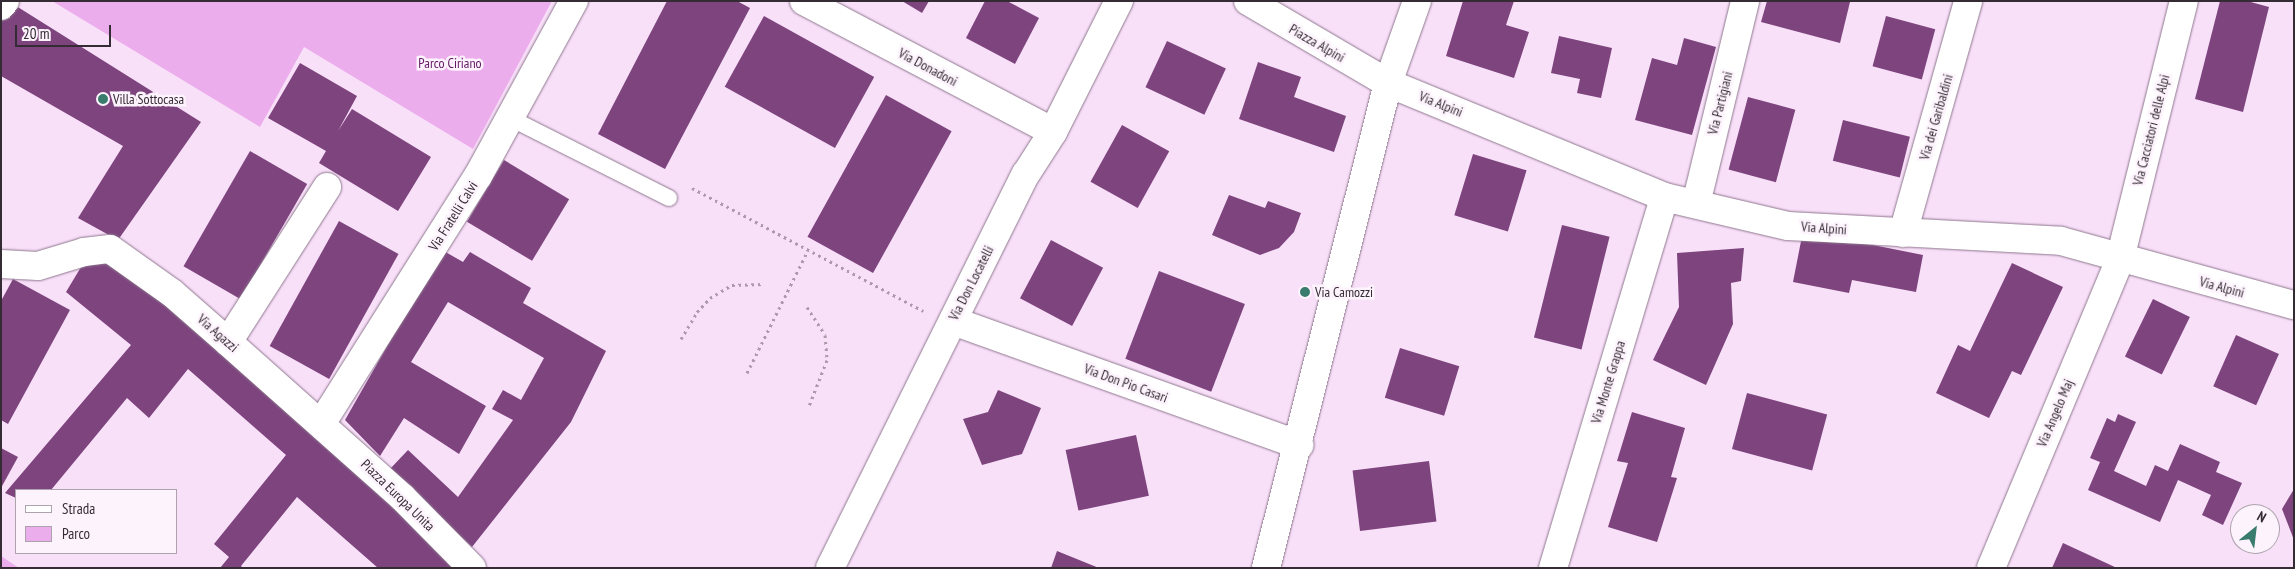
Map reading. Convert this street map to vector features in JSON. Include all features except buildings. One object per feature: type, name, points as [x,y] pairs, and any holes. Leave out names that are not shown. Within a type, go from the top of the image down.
[{"type":"street","points":[[1,6],[4,1]]},
{"type":"street","name":"Via Fratelli Calvi","points":[[322,424],[478,176],[574,1]]},
{"type":"street","name":"Via Donadoni","points":[[804,1],[1053,132]]},
{"type":"street","name":"Via Don Locatelli","points":[[830,568],[1026,174],[1053,132],[1119,1]]},
{"type":"street","name":"Piazza Alpini","points":[[1248,1],[1388,83]]},
{"type":"street","points":[[1266,568],[1388,83],[1417,1]]},
{"type":"street","name":"Via Partigiani","points":[[1696,204],[1745,1]]},
{"type":"street","name":"Via dei Garibaldini","points":[[1903,233],[1968,1]]},
{"type":"street","name":"Via Cacciatori delle Alpi","points":[[2120,259],[2184,1]]},
{"type":"street","name":"Via Alpini","points":[[1388,83],[1664,197],[1788,226],[2061,241],[2286,304]]},
{"type":"street","points":[[228,342],[327,187]]},
{"type":"street","name":"Via Monte Grappa","points":[[1553,568],[1664,197]]},
{"type":"street","name":"Via Agazzi","points":[[1,264],[38,266],[84,252],[110,249],[172,293],[322,424]]},
{"type":"street","name":"Via Angelo Maj","points":[[1991,568],[2120,259]]},
{"type":"street","name":"Via Don Pio Casari","points":[[952,323],[1298,445]]},
{"type":"street","name":"Piazza Europa Unita","points":[[322,424],[403,498],[472,568]]},
{"type":"lane","points":[[510,118],[669,198]]},
{"type":"path","points":[[669,198],[678,181],[952,323]]},
{"type":"path","points":[[747,373],[808,250]]},
{"type":"path","points":[[681,339],[697,312],[710,298],[732,285],[764,284]]},
{"type":"path","points":[[807,307],[825,334],[827,360],[809,406]]},
{"type":"green space","name":"Parco Ciriano","points":[[52,1],[552,1],[473,149],[304,47],[260,127]]},
{"type":"green space","points":[[1,556],[19,568],[1,568]]},
{"type":"place","name":"Villa Sottocasa","points":[[103,99]]},
{"type":"place","name":"Via Camozzi","points":[[1305,292]]}]
